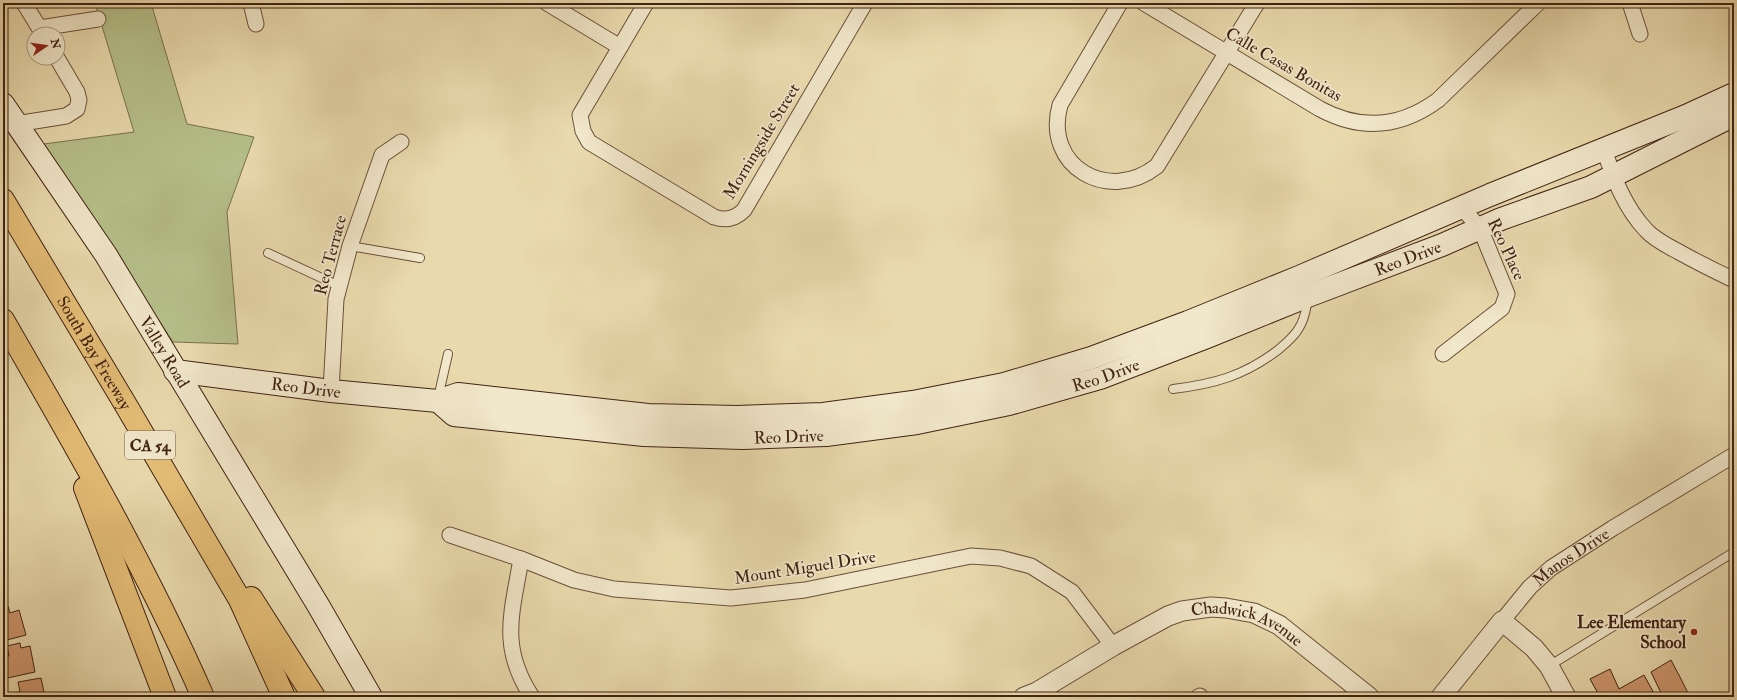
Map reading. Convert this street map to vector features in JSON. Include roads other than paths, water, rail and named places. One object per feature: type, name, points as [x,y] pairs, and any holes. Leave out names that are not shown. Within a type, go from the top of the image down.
[{"type":"highway","name":"South Bay Freeway","points":[[3,200],[240,600],[284,697]]},
{"type":"highway","points":[[3,320],[56,410],[125,538],[186,658],[203,697]]},
{"type":"highway","points":[[127,407],[314,697]]},
{"type":"highway","points":[[56,410],[165,697]]},
{"type":"main road","name":"Reo Drive","points":[[175,371],[331,391],[438,401],[458,394],[648,415],[737,417],[823,414],[913,402],[1004,384],[1090,358],[1188,322],[1299,277],[1461,207],[1716,103],[1734,94]]},
{"type":"main road","name":"Valley Road","points":[[3,104],[106,255],[318,605],[371,697]]},
{"type":"main road","name":"Reo Drive","points":[[438,401],[454,414],[644,436],[743,438],[826,435],[917,423],[1009,404],[1100,378],[1207,338],[1308,296],[1480,228],[1591,187],[1734,115]]},
{"type":"street","points":[[24,3],[39,26]]},
{"type":"street","points":[[251,3],[256,24]]},
{"type":"street","points":[[547,3],[620,47]]},
{"type":"street","name":"Morningside Street","points":[[646,3],[580,115],[581,125],[590,142],[714,217],[725,219],[731,219],[744,210],[860,4]]},
{"type":"street","points":[[1120,3],[1060,105],[1057,114],[1057,134],[1063,151],[1073,165],[1087,175],[1105,181],[1125,182],[1143,176],[1157,166],[1257,3]]},
{"type":"street","name":"Calle Casas Bonitas","points":[[1144,3],[1331,115],[1343,120],[1382,124],[1394,122],[1418,114],[1438,100],[1538,3]]},
{"type":"street","points":[[1630,3],[1640,34]]},
{"type":"street","points":[[65,26],[98,19]]},
{"type":"street","points":[[16,124],[66,116],[77,109],[79,100],[77,92],[62,66]]},
{"type":"street","name":"Reo Terrace","points":[[331,391],[336,299],[350,246],[382,155],[401,142]]},
{"type":"street","points":[[1604,149],[1613,176],[1629,208],[1646,231],[1660,241],[1714,271],[1734,280]]},
{"type":"street","name":"Reo Place","points":[[1443,354],[1502,308],[1507,294],[1480,228],[1461,207]]},
{"type":"street","name":"Manos Drive","points":[[1441,697],[1530,587],[1563,560],[1734,455]]},
{"type":"street","name":"Mount Miguel Drive","points":[[450,535],[521,559],[574,580],[614,589],[731,598],[805,590],[970,556],[1000,558],[1031,566],[1072,592],[1113,646]]},
{"type":"street","points":[[521,559],[509,627],[515,664],[532,697]]},
{"type":"street","name":"Chadwick Avenue","points":[[1034,695],[1113,646],[1168,616],[1182,611],[1212,607],[1240,610],[1260,616],[1280,625],[1369,697]]},
{"type":"street","points":[[1502,622],[1534,648],[1549,666],[1566,697]]},
{"type":"lane","points":[[350,246],[420,258]]},
{"type":"lane","points":[[268,253],[339,286]]},
{"type":"lane","points":[[1172,389],[1200,386],[1220,380],[1244,372],[1265,360],[1288,342],[1299,329],[1304,317],[1308,296]]},
{"type":"lane","points":[[438,401],[448,354]]},
{"type":"lane","points":[[1549,666],[1734,552]]},
{"type":"place","name":"Lee Elementary School","points":[[1694,632]]}]
